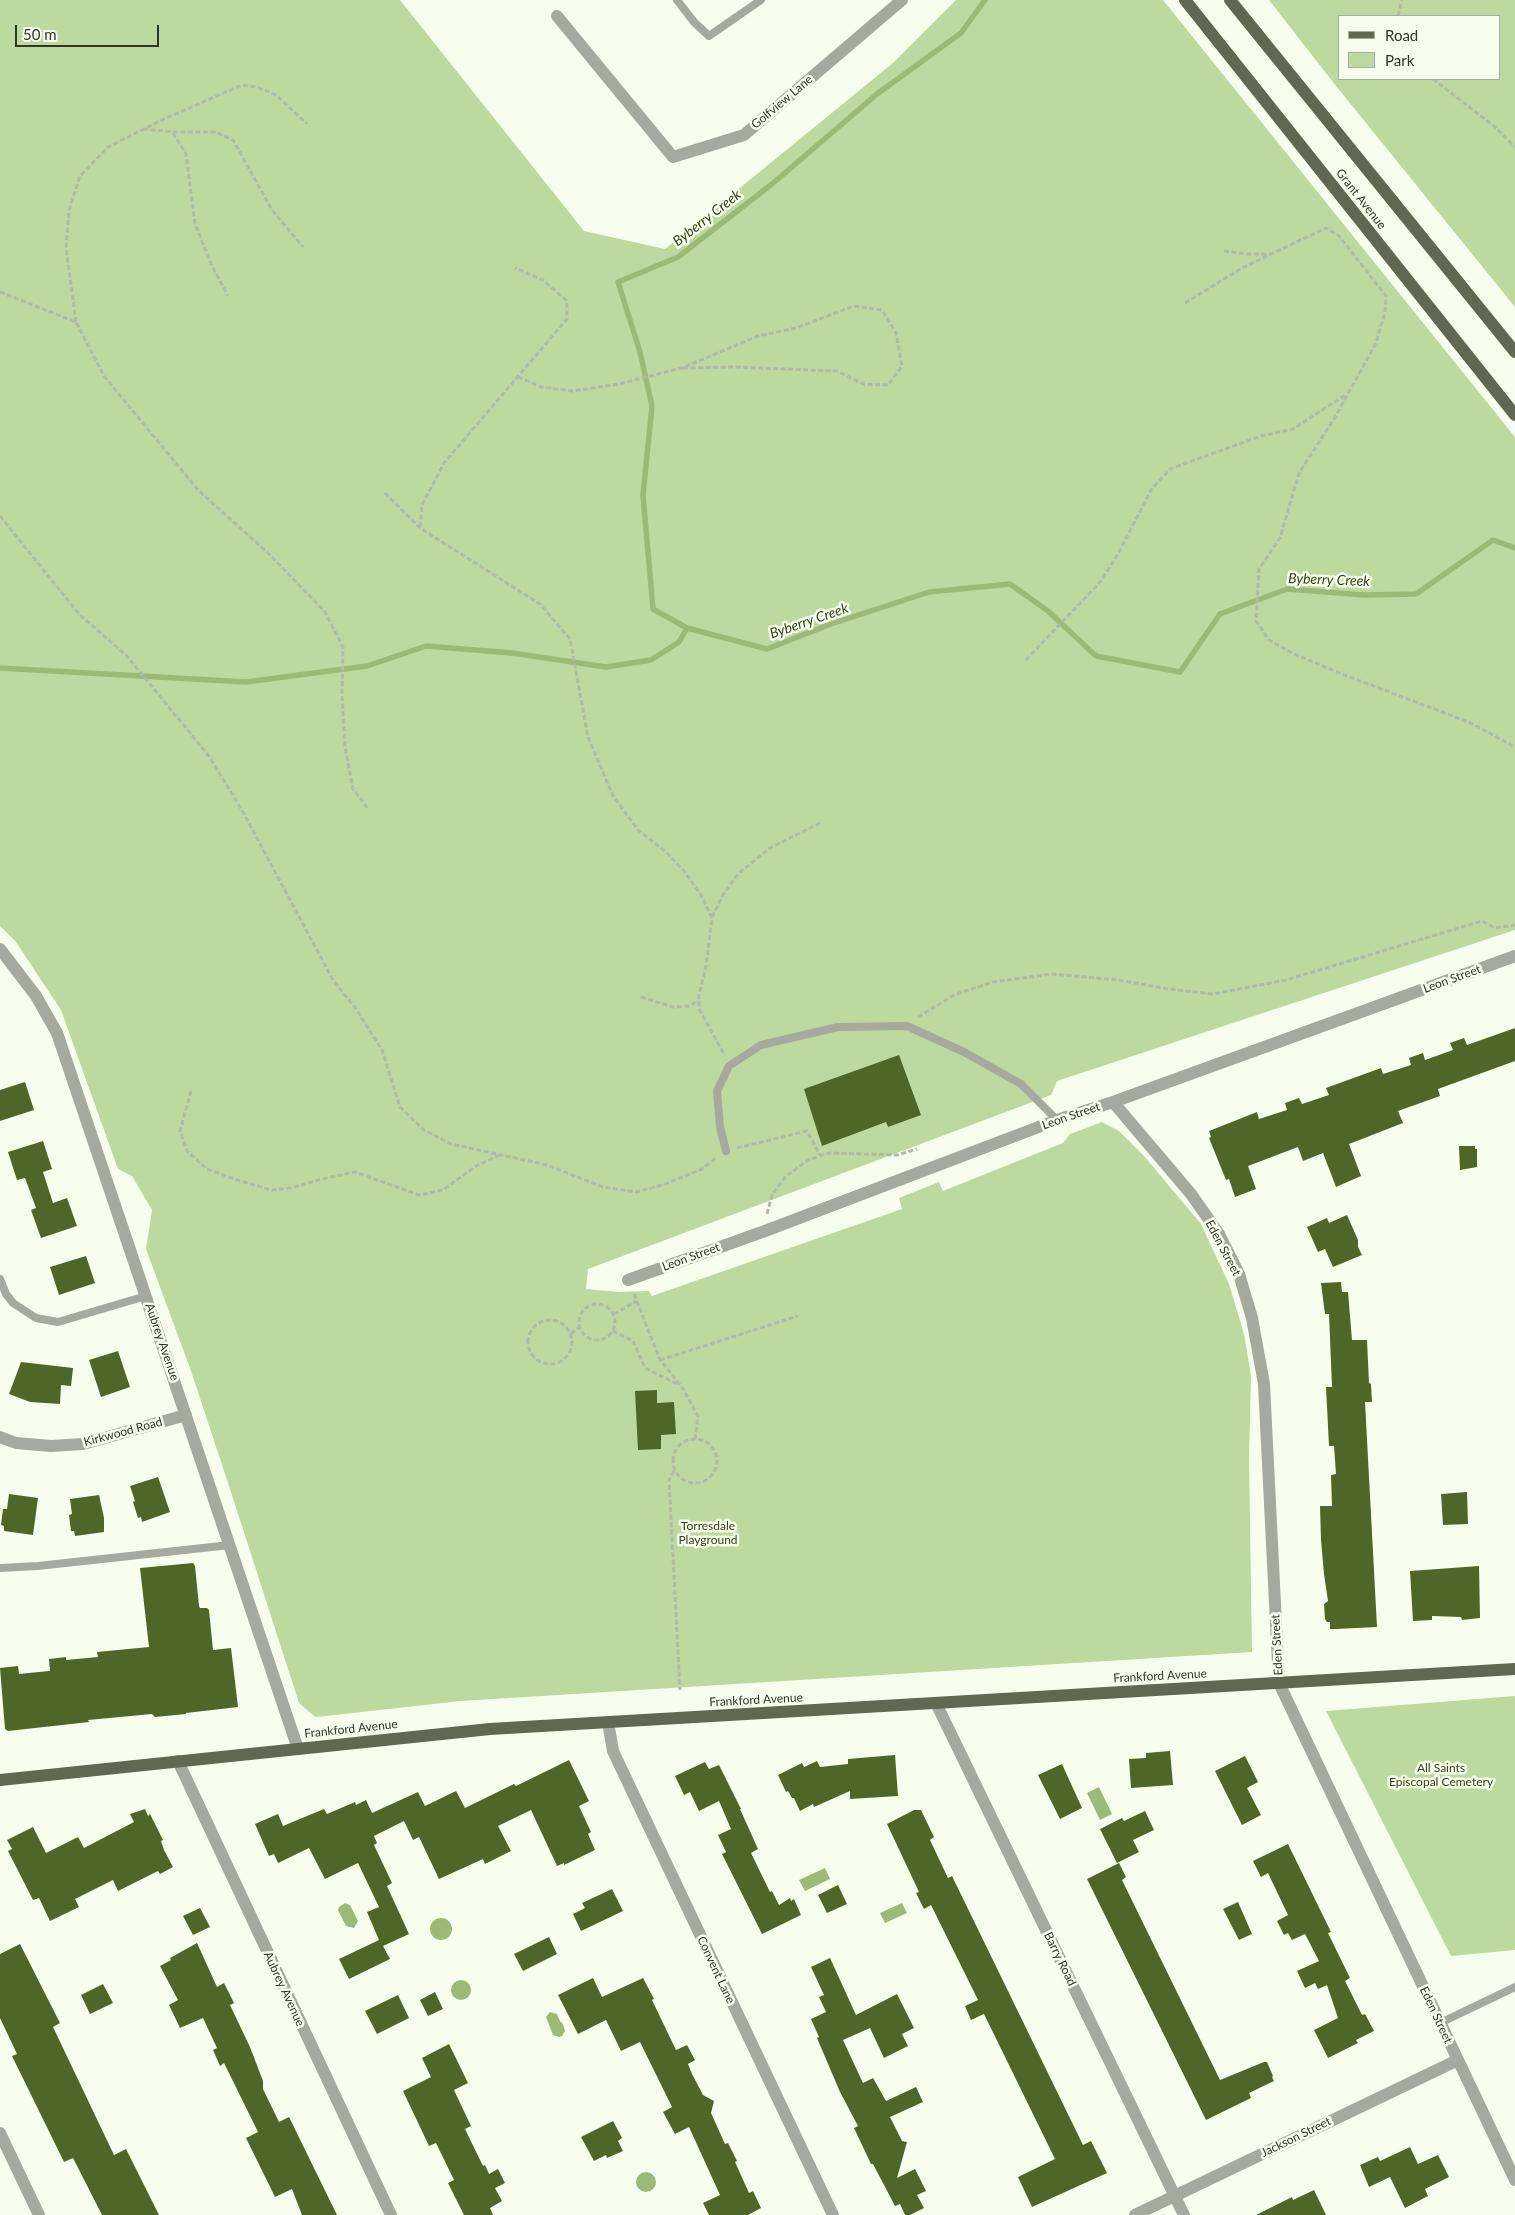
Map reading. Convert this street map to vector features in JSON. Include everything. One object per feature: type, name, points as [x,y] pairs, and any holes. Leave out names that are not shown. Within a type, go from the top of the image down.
[{"type":"main road","name":"Grant Avenue","points":[[1185,0],[1515,415]]},
{"type":"main road","name":"Grant Avenue","points":[[1230,0],[1515,352]]},
{"type":"main road","name":"Frankford Avenue","points":[[0,1780],[445,1733],[1515,1669]]},
{"type":"street","name":"Golfview Lane","points":[[557,16],[673,157],[744,135],[902,0]]},
{"type":"street","name":"Aubrey Avenue","points":[[0,949],[36,996],[57,1033],[298,1749]]},
{"type":"street","name":"Leon Street","points":[[628,1280],[765,1231],[1057,1120],[1114,1102],[1515,956]]},
{"type":"street","name":"Eden Street","points":[[1114,1102],[1192,1194],[1219,1234],[1239,1274],[1252,1318],[1264,1384],[1279,1683],[1515,2180]]},
{"type":"street","name":"Kirkwood Road","points":[[0,1437],[16,1443],[51,1446],[83,1444],[186,1415]]},
{"type":"street","name":"Barry Road","points":[[936,1703],[1184,2215]]},
{"type":"street","name":"Convent Lane","points":[[608,1722],[612,1751],[833,2215]]},
{"type":"street","name":"Aubrey Avenue","points":[[178,1761],[392,2215]]},
{"type":"street","name":"Jackson Street","points":[[1135,2215],[1458,2060]]},
{"type":"street","points":[[0,2133],[39,2215]]},
{"type":"lane","points":[[677,0],[694,22],[710,36],[761,0]]},
{"type":"lane","points":[[726,1151],[720,1128],[716,1091],[729,1066],[761,1045],[838,1027],[907,1026],[964,1052],[1021,1084],[1057,1120]]},
{"type":"lane","points":[[0,1279],[6,1294],[13,1303],[36,1318],[58,1322],[146,1296]]},
{"type":"lane","points":[[0,1568],[38,1566],[230,1545]]},
{"type":"lane","points":[[1440,2023],[1515,1987]]},
{"type":"path","points":[[1398,15],[1402,0]]},
{"type":"path","points":[[1434,80],[1496,127],[1515,147]]},
{"type":"path","points":[[307,124],[276,95],[258,87],[242,85],[142,129],[108,147],[80,176],[69,210],[66,247],[76,322],[104,376],[192,483],[269,554],[325,612],[343,647],[342,694],[346,747],[353,789],[369,810]]},
{"type":"path","points":[[142,129],[173,132],[215,132],[233,140],[272,210],[303,247]]},
{"type":"path","points":[[173,132],[186,154],[195,224],[212,266],[228,296]]},
{"type":"path","points":[[1185,303],[1242,268],[1326,228],[1339,236],[1386,296],[1385,313],[1375,346],[1350,392],[1299,473],[1292,503],[1280,538],[1259,569],[1256,621],[1269,640],[1294,654],[1470,723],[1515,748]]},
{"type":"path","points":[[1224,252],[1273,254]]},
{"type":"path","points":[[420,528],[422,505],[444,463],[567,320],[567,301],[543,280],[515,268]]},
{"type":"path","points":[[0,292],[76,322]]},
{"type":"path","points":[[518,377],[540,387],[573,391],[681,369],[734,366],[837,371],[863,384],[888,385],[902,366],[896,333],[882,310],[854,306],[796,328],[758,336],[681,369]]},
{"type":"path","points":[[1026,660],[1101,581],[1118,554],[1151,490],[1170,469],[1261,436],[1293,430],[1350,392]]},
{"type":"path","points":[[385,493],[420,528],[540,604],[570,639],[588,737],[613,796],[638,830],[666,852],[684,870],[701,894],[712,918]]},
{"type":"path","points":[[0,516],[79,614],[126,655],[167,708],[209,756],[243,812],[333,980],[371,1031],[382,1050],[400,1107],[424,1130],[451,1144],[547,1165],[603,1187],[636,1192],[663,1186],[702,1169],[726,1151],[807,1131],[820,1156]]},
{"type":"path","points":[[729,1066],[715,1036],[699,1009],[712,918],[723,894],[738,874],[770,848],[820,823]]},
{"type":"path","points":[[907,1026],[926,1011],[956,994],[993,982],[1052,974],[1119,980],[1168,989],[1213,994],[1286,980],[1482,921],[1495,928],[1515,924]]},
{"type":"path","points":[[641,997],[673,1007],[690,1006],[699,999]]},
{"type":"path","points":[[191,1091],[180,1131],[187,1151],[208,1169],[272,1190],[291,1188],[355,1172],[419,1195],[443,1190],[476,1166],[500,1155]]},
{"type":"path","points":[[765,1231],[768,1206],[772,1195],[785,1177],[808,1160],[829,1152],[897,1155],[917,1148]]},
{"type":"path","points":[[628,1280],[660,1360],[682,1386],[698,1416],[695,1439]]},
{"type":"path","points":[[614,1314],[637,1301]]},
{"type":"path","points":[[601,1304],[611,1309],[616,1320],[614,1331],[605,1338],[593,1340],[582,1333],[579,1327],[580,1314],[589,1305],[601,1304]]},
{"type":"path","points":[[660,1360],[798,1316]]},
{"type":"path","points":[[571,1334],[562,1323],[547,1320],[540,1322],[530,1332],[528,1339],[530,1353],[541,1362],[556,1363],[562,1360],[571,1349],[571,1334],[579,1327]]},
{"type":"path","points":[[614,1331],[632,1341],[646,1368],[682,1386]]},
{"type":"path","points":[[674,1470],[685,1481],[700,1483],[712,1476],[717,1462],[713,1448],[702,1440],[688,1440],[676,1449],[673,1456],[674,1470],[669,1480],[680,1690]]},
{"type":"green space","name":"Torresdale Playground","points":[[0,0],[400,0],[584,231],[665,249],[893,63],[956,0],[1163,0],[1515,437],[1515,930],[1057,1081],[1051,1095],[588,1269],[586,1289],[619,1292],[649,1291],[652,1296],[902,1209],[899,1198],[939,1182],[943,1191],[1063,1143],[1070,1134],[1102,1122],[1119,1131],[1144,1156],[1201,1224],[1229,1284],[1244,1334],[1251,1376],[1249,1459],[1252,1652],[461,1701],[317,1717],[299,1703],[191,1371],[146,1249],[152,1210],[132,1176],[118,1169],[61,1010],[16,942],[0,926]]},
{"type":"green space","points":[[1269,0],[1515,0],[1515,307],[1336,86]]},
{"type":"green space","name":"All Saints Episcopal Cemetery","points":[[1515,1696],[1515,1950],[1451,1956],[1326,1711]]},
{"type":"shaded area","points":[[1099,1787],[1112,1814],[1100,1820],[1087,1793]]},
{"type":"shaded area","points":[[825,1868],[830,1879],[805,1891],[799,1880]]},
{"type":"shaded area","points":[[345,1903],[350,1905],[358,1921],[354,1928],[346,1926],[338,1910]]},
{"type":"shaded area","points":[[902,1903],[907,1913],[885,1923],[880,1913]]},
{"type":"shaded area","points":[[441,1918],[449,1921],[452,1929],[449,1937],[441,1940],[433,1937],[430,1929],[433,1921]]},
{"type":"shaded area","points":[[457,1980],[465,1980],[471,1986],[471,1994],[465,2000],[457,2000],[451,1994],[451,1986]]},
{"type":"shaded area","points":[[550,2012],[557,2014],[563,2024],[565,2031],[562,2036],[553,2035],[546,2017]]},
{"type":"shaded area","points":[[642,2172],[650,2172],[656,2178],[656,2186],[650,2192],[642,2192],[636,2186],[636,2178]]},
{"type":"building","points":[[1515,1028],[1515,1061],[1438,1089],[1440,1096],[1398,1111],[1403,1123],[1349,1144],[1361,1176],[1336,1187],[1323,1153],[1303,1161],[1298,1147],[1248,1166],[1256,1189],[1235,1197],[1229,1179],[1226,1180],[1209,1138],[1211,1137],[1209,1131],[1257,1112],[1259,1119],[1287,1110],[1285,1103],[1299,1098],[1302,1104],[1329,1095],[1326,1088],[1381,1068],[1383,1074],[1411,1065],[1409,1058],[1423,1053],[1425,1060],[1453,1050],[1450,1043],[1464,1038],[1467,1045]]},
{"type":"building","points":[[899,1055],[921,1115],[888,1127],[886,1122],[822,1146],[804,1089]]},
{"type":"building","points":[[25,1082],[34,1110],[0,1121],[0,1090]]},
{"type":"building","points":[[43,1141],[52,1169],[43,1172],[53,1203],[67,1198],[77,1226],[41,1238],[31,1210],[36,1208],[25,1178],[17,1180],[8,1152]]},
{"type":"building","points":[[1459,1146],[1475,1146],[1475,1149],[1477,1149],[1477,1167],[1460,1170]]},
{"type":"building","points":[[1347,1215],[1358,1240],[1358,1247],[1362,1255],[1333,1267],[1325,1249],[1318,1252],[1307,1227],[1327,1218],[1329,1223]]},
{"type":"building","points":[[86,1256],[95,1283],[59,1295],[50,1267]]},
{"type":"building","points":[[1341,1282],[1342,1292],[1348,1292],[1352,1340],[1367,1340],[1372,1402],[1365,1402],[1377,1627],[1330,1629],[1330,1622],[1327,1622],[1325,1619],[1324,1604],[1328,1601],[1321,1540],[1320,1506],[1332,1506],[1331,1475],[1336,1474],[1334,1446],[1329,1446],[1326,1387],[1332,1387],[1329,1314],[1325,1314],[1321,1283]]},
{"type":"building","points":[[118,1351],[130,1387],[101,1397],[89,1360]]},
{"type":"building","points":[[21,1362],[73,1368],[71,1386],[61,1385],[60,1404],[30,1402],[9,1394]]},
{"type":"building","points":[[657,1390],[657,1403],[674,1402],[676,1434],[661,1435],[661,1449],[638,1450],[635,1391]]},
{"type":"building","points":[[158,1477],[170,1512],[142,1522],[141,1517],[138,1518],[130,1486]]},
{"type":"building","points":[[1467,1492],[1468,1524],[1443,1525],[1441,1494]]},
{"type":"building","points":[[9,1494],[38,1498],[33,1535],[4,1531],[4,1526],[1,1525],[3,1509],[7,1509]]},
{"type":"building","points":[[99,1495],[104,1518],[104,1532],[75,1536],[74,1531],[71,1531],[69,1515],[72,1514],[70,1499]]},
{"type":"building","points":[[193,1563],[195,1566],[199,1606],[209,1610],[213,1650],[231,1648],[238,1707],[155,1717],[152,1714],[88,1720],[89,1722],[8,1731],[5,1729],[0,1668],[18,1666],[19,1674],[50,1671],[49,1659],[66,1657],[66,1660],[98,1657],[97,1652],[149,1647],[140,1568]]},
{"type":"building","points":[[1479,1566],[1480,1618],[1462,1620],[1461,1617],[1432,1616],[1432,1620],[1413,1621],[1410,1571]]},
{"type":"building","points":[[1170,1751],[1173,1785],[1131,1788],[1129,1759],[1146,1758],[1146,1753]]},
{"type":"building","points":[[895,1755],[898,1796],[850,1799],[850,1791],[814,1807],[813,1804],[800,1811],[794,1798],[792,1798],[788,1791],[786,1792],[778,1775],[802,1763],[804,1767],[817,1761],[820,1767],[848,1764],[848,1759]]},
{"type":"building","points":[[1245,1756],[1258,1782],[1247,1788],[1261,1815],[1242,1825],[1215,1771]]},
{"type":"building","points":[[569,1760],[589,1801],[579,1806],[591,1832],[588,1834],[595,1850],[564,1865],[564,1863],[557,1866],[531,1810],[498,1826],[511,1851],[485,1864],[483,1859],[439,1879],[419,1837],[413,1840],[404,1821],[374,1836],[377,1843],[374,1845],[392,1883],[387,1886],[409,1934],[383,1946],[390,1959],[349,1979],[339,1959],[379,1940],[367,1912],[379,1907],[358,1863],[325,1879],[309,1848],[278,1863],[274,1854],[269,1856],[255,1824],[278,1814],[283,1826],[324,1809],[327,1814],[355,1802],[356,1805],[366,1800],[372,1813],[418,1792],[425,1806],[456,1791],[465,1808]]},
{"type":"building","points":[[705,1762],[709,1769],[719,1765],[741,1809],[758,1849],[751,1853],[770,1892],[772,1891],[779,1905],[790,1898],[791,1901],[794,1899],[801,1915],[762,1934],[722,1854],[726,1852],[718,1835],[731,1829],[719,1801],[699,1811],[690,1792],[684,1795],[675,1776]]},
{"type":"building","points":[[1062,1764],[1082,1808],[1060,1819],[1038,1775]]},
{"type":"building","points":[[145,1809],[148,1816],[150,1814],[163,1840],[161,1841],[164,1850],[173,1867],[160,1874],[158,1871],[118,1891],[113,1880],[75,1899],[79,1907],[50,1921],[39,1898],[33,1900],[8,1851],[12,1849],[7,1840],[33,1827],[46,1853],[78,1837],[84,1848],[134,1822],[130,1814]]},
{"type":"building","points":[[914,1810],[921,1810],[934,1837],[930,1840],[948,1878],[952,1876],[1083,2145],[1091,2141],[1107,2173],[1032,2207],[1018,2177],[1055,2159],[984,2014],[971,2020],[965,2006],[978,2000],[931,1905],[924,1909],[916,1893],[919,1892],[887,1824]]},
{"type":"building","points":[[1145,1811],[1154,1830],[1133,1840],[1139,1852],[1117,1863],[1100,1829],[1122,1818],[1124,1821]]},
{"type":"building","points":[[1288,1844],[1331,1932],[1328,1933],[1350,1978],[1345,1981],[1362,2015],[1365,2014],[1374,2031],[1356,2040],[1358,2043],[1328,2058],[1314,2030],[1338,2018],[1327,1985],[1318,1989],[1315,1983],[1305,1988],[1297,1971],[1319,1961],[1305,1934],[1292,1940],[1288,1933],[1284,1935],[1277,1921],[1288,1915],[1268,1873],[1261,1877],[1253,1861]]},
{"type":"building","points":[[1119,1863],[1126,1877],[1122,1880],[1220,2080],[1264,2062],[1267,2062],[1273,2076],[1274,2081],[1249,2093],[1251,2098],[1206,2120],[1087,1879]]},
{"type":"building","points":[[838,1885],[847,1904],[827,1913],[818,1895]]},
{"type":"building","points":[[612,1889],[623,1911],[581,1931],[573,1914],[585,1908],[582,1903]]},
{"type":"building","points":[[1238,1902],[1252,1934],[1239,1940],[1223,1909]]},
{"type":"building","points":[[200,1908],[210,1927],[193,1935],[183,1916]]},
{"type":"building","points":[[549,1937],[557,1954],[523,1971],[514,1954]]},
{"type":"building","points":[[197,1943],[217,1987],[224,1983],[234,2003],[230,2005],[250,2047],[263,2081],[263,2089],[279,2122],[289,2117],[337,2215],[302,2215],[292,2189],[275,2197],[246,2138],[258,2132],[224,2063],[220,2066],[213,2050],[217,2048],[203,2018],[180,2028],[169,2005],[178,2000],[160,1966],[171,1960],[170,1958]]},
{"type":"building","points":[[20,1944],[60,2023],[53,2027],[114,2155],[126,2149],[159,2215],[102,2215],[73,2158],[64,2162],[12,2056],[17,2054],[0,2018],[0,1954]]},
{"type":"building","points":[[830,1958],[856,2015],[897,1994],[914,2028],[902,2034],[908,2046],[884,2058],[870,2028],[843,2040],[863,2083],[873,2078],[886,2101],[916,2087],[923,2102],[890,2117],[902,2141],[907,2142],[897,2178],[915,2169],[926,2191],[917,2195],[924,2208],[910,2215],[905,2215],[900,2204],[895,2206],[873,2164],[871,2164],[854,2128],[858,2126],[840,2092],[811,2019],[826,2012],[819,1997],[824,1995],[811,1967]]},
{"type":"building","points":[[593,1978],[602,1997],[643,1978],[676,2050],[687,2045],[695,2060],[688,2064],[692,2074],[703,2095],[714,2101],[711,2113],[725,2144],[728,2143],[737,2161],[735,2162],[749,2193],[753,2191],[761,2208],[748,2215],[709,2215],[703,2203],[720,2195],[689,2127],[675,2134],[663,2112],[672,2107],[640,2042],[621,2051],[606,2020],[578,2034],[558,1995]]},
{"type":"building","points":[[103,1984],[113,2003],[90,2014],[81,1995]]},
{"type":"building","points":[[435,1992],[443,2009],[428,2016],[420,2000]]},
{"type":"building","points":[[398,1995],[409,2018],[377,2034],[365,2011]]},
{"type":"building","points":[[449,2044],[468,2083],[454,2090],[471,2126],[465,2129],[483,2166],[485,2165],[489,2174],[498,2169],[505,2183],[495,2188],[502,2201],[490,2208],[493,2215],[464,2215],[448,2183],[454,2180],[436,2143],[429,2146],[403,2091],[431,2077],[422,2058]]},
{"type":"building","points":[[613,2121],[622,2138],[618,2141],[623,2151],[607,2158],[606,2155],[594,2161],[581,2137]]},
{"type":"building","points":[[1410,2147],[1418,2164],[1438,2155],[1449,2177],[1425,2189],[1428,2196],[1405,2208],[1390,2177],[1369,2187],[1360,2165],[1378,2157],[1380,2161]]},
{"type":"building","points":[[1314,2190],[1326,2215],[1256,2215],[1292,2197],[1293,2200]]},
{"type":"waterway","name":"Byberry Creek","points":[[985,0],[961,33],[877,94],[772,184],[678,257],[618,282],[640,352],[652,406],[643,495],[653,609],[687,628],[767,649],[831,624],[929,592],[1010,584],[1048,611],[1096,656],[1180,672],[1220,614],[1287,589],[1364,595],[1416,594],[1493,540],[1515,548]]},
{"type":"waterway","points":[[0,668],[246,682],[367,666],[426,646],[512,653],[606,667],[651,660],[679,642],[687,628]]}]
